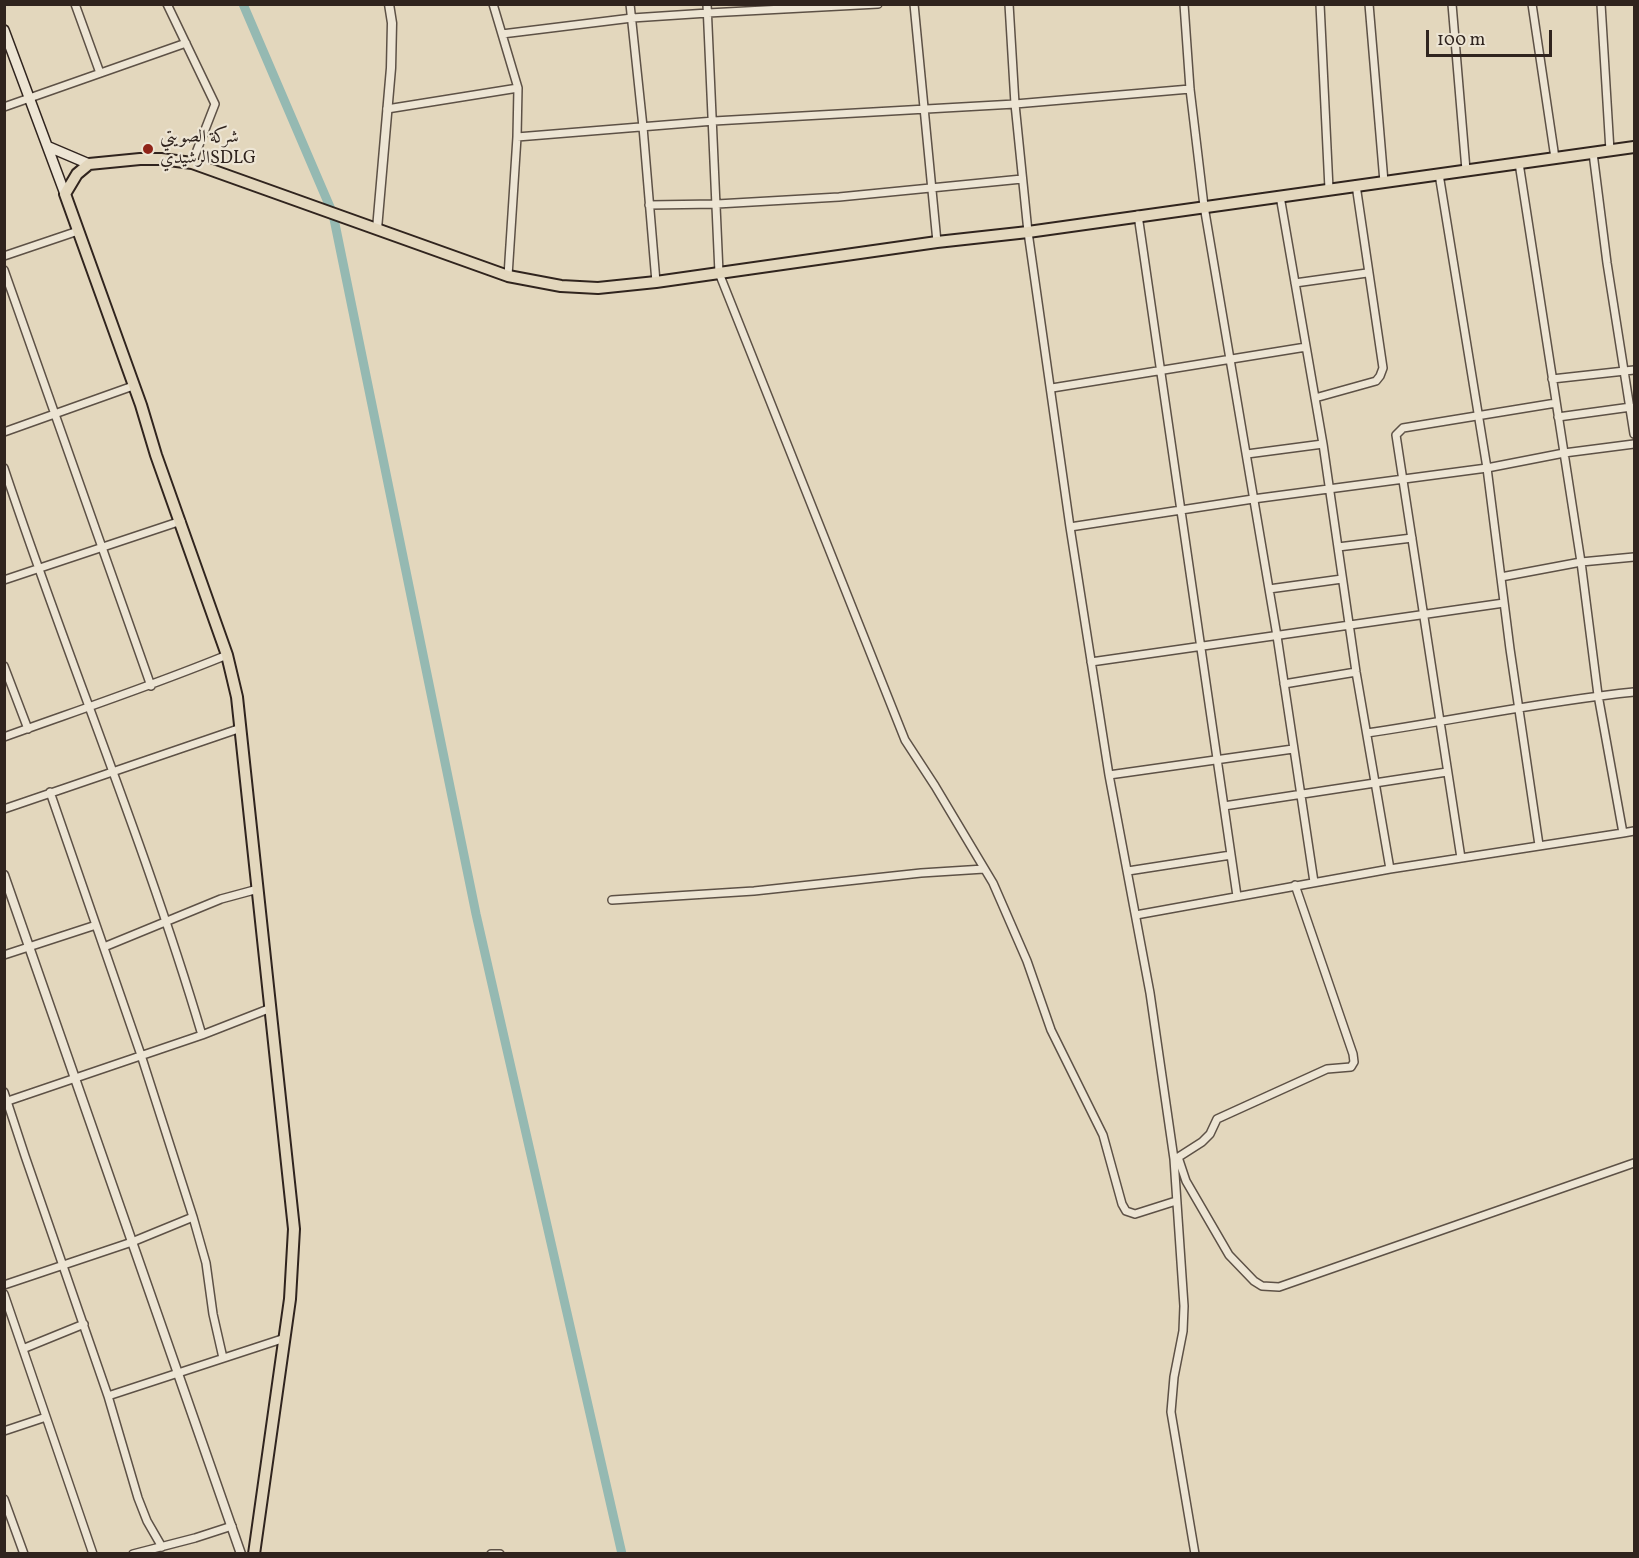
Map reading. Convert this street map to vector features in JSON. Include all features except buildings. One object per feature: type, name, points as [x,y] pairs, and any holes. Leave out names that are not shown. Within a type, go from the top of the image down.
[{"type":"main road","points":[[4,30],[181,521],[227,655],[235,686],[294,1229],[290,1299],[254,1554]]},
{"type":"main road","points":[[48,147],[88,164],[140,159],[192,163],[508,276],[537,283],[580,288],[656,282],[1635,147]]},
{"type":"main road","points":[[65,194],[77,174],[88,164]]},
{"type":"street","points":[[75,4],[100,73]]},
{"type":"street","points":[[167,4],[215,104],[192,163]]},
{"type":"street","points":[[377,229],[392,23],[389,4]]},
{"type":"street","points":[[493,4],[518,88],[508,276]]},
{"type":"street","points":[[630,4],[656,282]]},
{"type":"street","points":[[502,34],[707,9],[878,4]]},
{"type":"street","points":[[914,4],[937,242]]},
{"type":"street","points":[[1009,4],[1015,104],[1028,232],[1070,527],[1109,775],[1150,993],[1176,1158],[1176,1202],[1184,1306],[1183,1331],[1174,1377],[1171,1412],[1195,1554]]},
{"type":"street","points":[[1184,4],[1190,89],[1204,206],[1269,589],[1314,882]]},
{"type":"street","points":[[1320,4],[1329,189]]},
{"type":"street","points":[[1369,4],[1384,182]]},
{"type":"street","points":[[1452,4],[1466,170]]},
{"type":"street","points":[[1532,4],[1555,159]]},
{"type":"street","points":[[1601,4],[1610,151]]},
{"type":"street","points":[[707,9],[720,273],[905,740],[984,869],[1016,932],[1052,1030],[1103,1135],[1116,1185],[1126,1211],[1135,1214],[1176,1202]]},
{"type":"street","points":[[4,106],[186,43]]},
{"type":"street","points":[[387,109],[518,88]]},
{"type":"street","points":[[517,137],[714,121],[1015,104],[1190,89]]},
{"type":"street","points":[[1593,153],[1635,434]]},
{"type":"street","points":[[1519,163],[1581,562],[1598,695],[1623,833]]},
{"type":"street","points":[[1439,174],[1487,468],[1539,845]]},
{"type":"street","points":[[649,205],[717,204],[840,197],[1022,179]]},
{"type":"street","points":[[1315,398],[1376,381],[1383,368],[1367,273],[1356,185]]},
{"type":"street","points":[[1280,196],[1323,444],[1348,624],[1390,869]]},
{"type":"street","points":[[1138,215],[1237,896]]},
{"type":"street","points":[[4,256],[78,231]]},
{"type":"street","points":[[4,270],[152,686]]},
{"type":"street","points":[[1295,283],[1367,273]]},
{"type":"street","points":[[1052,388],[1306,347]]},
{"type":"street","points":[[1552,379],[1635,370]]},
{"type":"street","points":[[4,432],[133,386]]},
{"type":"street","points":[[1461,858],[1396,435],[1403,428],[1556,403]]},
{"type":"street","points":[[1558,417],[1630,407]]},
{"type":"street","points":[[1246,454],[1323,444]]},
{"type":"street","points":[[1070,527],[1330,488],[1487,468],[1564,453],[1635,444]]},
{"type":"street","points":[[4,468],[88,706],[144,855],[202,1035]]},
{"type":"street","points":[[4,580],[181,521]]},
{"type":"street","points":[[1338,547],[1412,538]]},
{"type":"street","points":[[1501,577],[1581,562],[1635,557]]},
{"type":"street","points":[[1269,589],[1342,579]]},
{"type":"street","points":[[1091,662],[1504,603]]},
{"type":"street","points":[[4,737],[88,706],[152,686],[227,655]]},
{"type":"street","points":[[4,666],[28,729]]},
{"type":"street","points":[[1284,684],[1356,672]]},
{"type":"street","points":[[1366,733],[1598,695],[1635,692]]},
{"type":"street","points":[[4,809],[241,728]]},
{"type":"street","points":[[1109,775],[1293,749]]},
{"type":"street","points":[[1224,806],[1447,772]]},
{"type":"street","points":[[50,792],[141,1055],[193,1217],[206,1263],[213,1314],[223,1358]]},
{"type":"street","points":[[1136,915],[1390,869],[1635,831]]},
{"type":"street","points":[[1128,871],[1231,855]]},
{"type":"street","points":[[612,900],[754,891],[921,873],[984,869]]},
{"type":"street","points":[[4,875],[241,1554]]},
{"type":"street","points":[[1176,1158],[1202,1142],[1210,1134],[1217,1119],[1231,1111],[1327,1069],[1351,1067],[1354,1062],[1295,885]]},
{"type":"street","points":[[104,947],[221,899],[258,889]]},
{"type":"street","points":[[4,955],[96,925]]},
{"type":"street","points":[[6,1102],[202,1035],[271,1008]]},
{"type":"street","points":[[4,1092],[108,1396],[138,1498],[147,1521],[162,1547]]},
{"type":"street","points":[[1176,1158],[1186,1181],[1229,1255],[1254,1281],[1262,1286],[1279,1287],[1635,1162]]},
{"type":"street","points":[[4,1285],[132,1242],[193,1217]]},
{"type":"street","points":[[4,1294],[25,1348],[93,1554]]},
{"type":"street","points":[[25,1348],[84,1324]]},
{"type":"street","points":[[108,1396],[285,1338]]},
{"type":"street","points":[[4,1431],[46,1417]]},
{"type":"street","points":[[4,1499],[24,1554]]},
{"type":"street","points":[[133,1554],[232,1526]]},
{"type":"street","points":[[491,1554],[500,1554]]},
{"type":"waterway","points":[[243,4],[333,214],[476,914],[622,1554]]},
{"type":"place","name":"شركة الصويتي الرشيديSDLG","points":[[148,149]]}]
